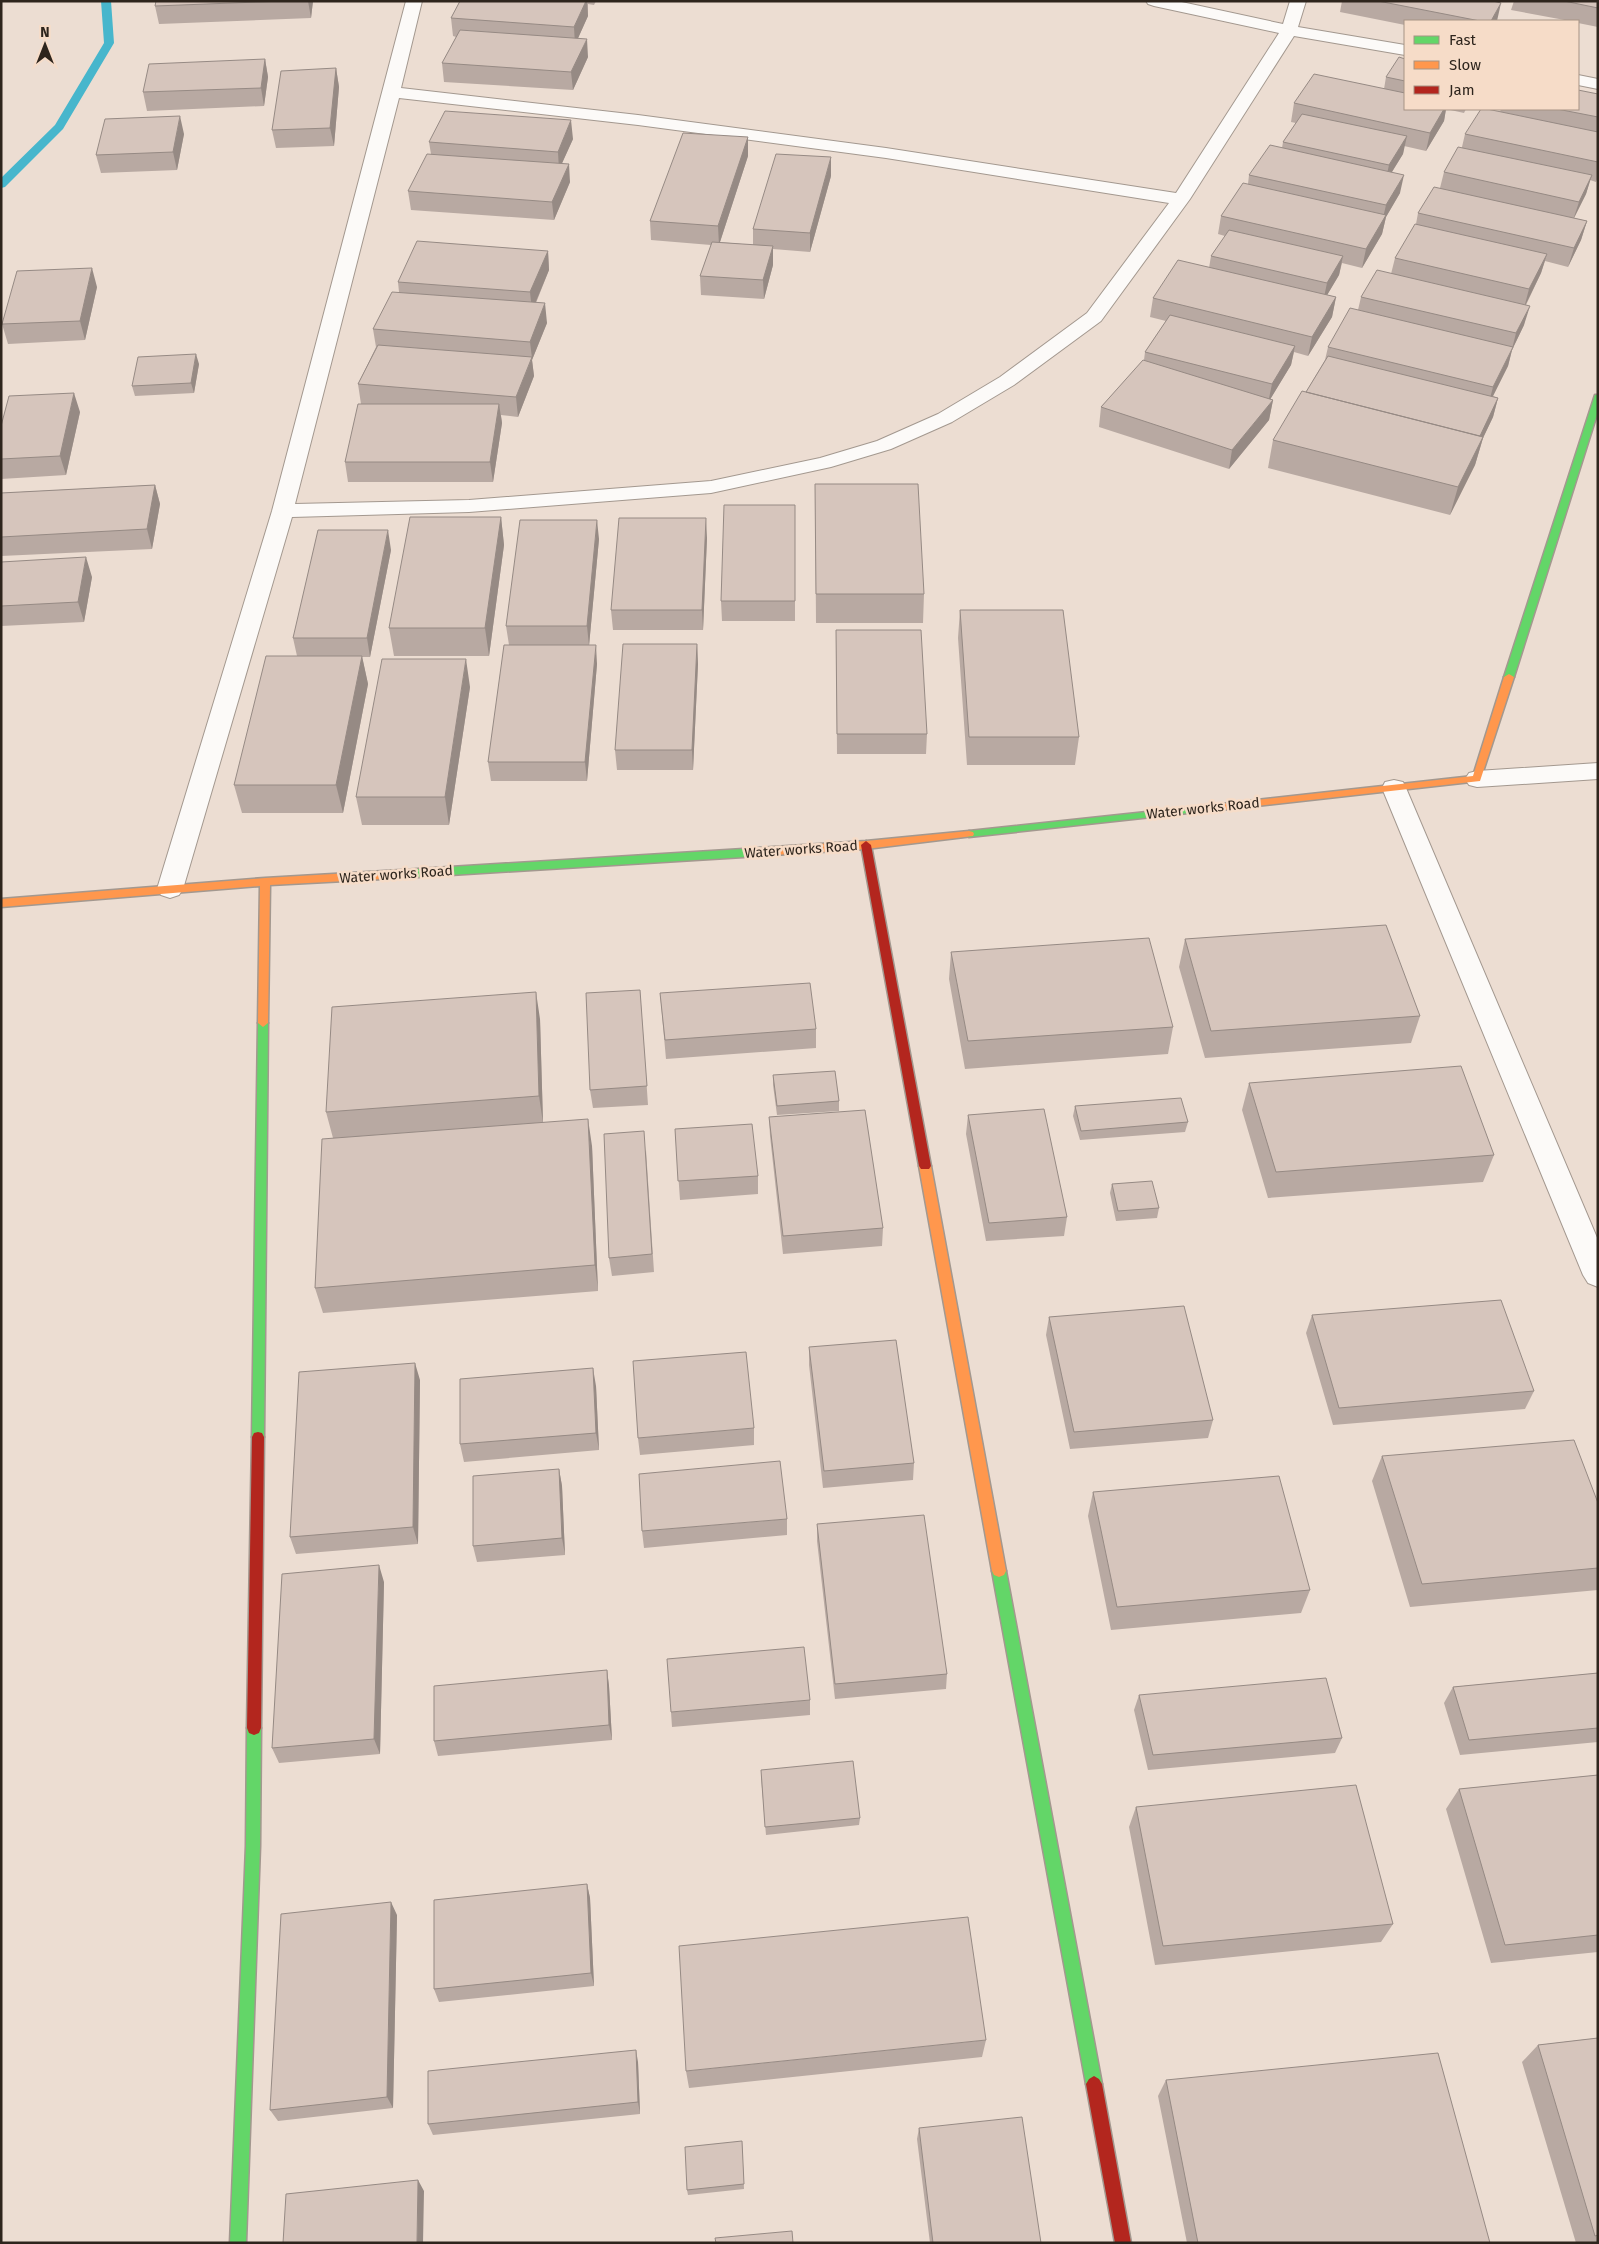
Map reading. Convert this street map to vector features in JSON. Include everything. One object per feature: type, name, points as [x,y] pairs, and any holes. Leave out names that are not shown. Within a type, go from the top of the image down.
[{"type":"street","points":[[170,889],[283,511],[414,1]]},
{"type":"street","points":[[1154,1],[1289,30],[1404,50]]},
{"type":"street","points":[[283,511],[469,506],[711,487],[824,463],[884,445],[945,418],[1000,385],[1094,317],[1181,199],[1289,30],[1298,1]]},
{"type":"street","points":[[1579,80],[1598,84]]},
{"type":"street","points":[[392,92],[638,120],[886,153],[1181,199]]},
{"type":"street","points":[[1477,779],[1598,397]]},
{"type":"street","name":"Water works Road","points":[[1,903],[265,882],[866,845],[1477,779],[1598,771]]},
{"type":"street","points":[[1394,788],[1598,1276]]},
{"type":"street","points":[[866,845],[1123,2243]]},
{"type":"street","points":[[238,2243],[253,1846],[265,882]]},
{"type":"building","points":[[156,1],[284,1],[155,6]]},
{"type":"building","points":[[460,1],[586,1],[574,27],[451,18]]},
{"type":"building","points":[[1378,1],[1493,1],[1501,3],[1492,20],[1475,20]]},
{"type":"building","points":[[1564,1],[1598,1],[1598,8]]},
{"type":"building","points":[[460,30],[587,39],[571,72],[442,63]]},
{"type":"building","points":[[1399,57],[1404,59],[1404,81],[1386,77]]},
{"type":"building","points":[[265,59],[261,88],[143,92],[149,64]]},
{"type":"building","points":[[336,68],[330,128],[272,130],[281,71]]},
{"type":"building","points":[[1314,74],[1404,93],[1404,110],[1443,110],[1430,133],[1294,103]]},
{"type":"building","points":[[1579,90],[1598,94],[1598,117],[1562,110],[1579,110]]},
{"type":"building","points":[[1480,110],[1492,110],[1598,132],[1598,162],[1465,134]]},
{"type":"building","points":[[445,111],[571,120],[558,152],[429,142]]},
{"type":"building","points":[[1302,114],[1407,136],[1389,165],[1283,142]]},
{"type":"building","points":[[180,116],[173,152],[96,155],[105,119]]},
{"type":"building","points":[[683,133],[748,137],[718,226],[650,221]]},
{"type":"building","points":[[1270,145],[1404,175],[1386,205],[1249,175]]},
{"type":"building","points":[[1458,147],[1592,175],[1579,202],[1444,172]]},
{"type":"building","points":[[427,154],[569,164],[552,202],[408,191]]},
{"type":"building","points":[[776,154],[831,157],[810,233],[753,229]]},
{"type":"building","points":[[1243,183],[1386,215],[1366,249],[1221,216]]},
{"type":"building","points":[[1434,187],[1587,221],[1574,248],[1418,213]]},
{"type":"building","points":[[1415,224],[1547,254],[1529,289],[1395,258]]},
{"type":"building","points":[[1229,230],[1343,256],[1327,283],[1211,256]]},
{"type":"building","points":[[417,241],[548,251],[530,292],[398,282]]},
{"type":"building","points":[[712,242],[773,246],[763,280],[700,276]]},
{"type":"building","points":[[1178,260],[1336,297],[1312,337],[1153,298]]},
{"type":"building","points":[[92,268],[80,321],[2,324],[17,271]]},
{"type":"building","points":[[1377,270],[1530,306],[1516,333],[1361,297]]},
{"type":"building","points":[[392,292],[545,303],[530,342],[373,329]]},
{"type":"building","points":[[1350,308],[1513,347],[1493,387],[1328,347]]},
{"type":"building","points":[[1170,315],[1295,346],[1272,384],[1145,352]]},
{"type":"building","points":[[378,345],[532,357],[516,397],[358,384]]},
{"type":"building","points":[[196,354],[191,383],[132,386],[138,357]]},
{"type":"building","points":[[1328,356],[1498,398],[1480,436],[1306,392]]},
{"type":"building","points":[[1143,360],[1273,400],[1232,450],[1101,407]]},
{"type":"building","points":[[1302,391],[1483,437],[1458,487],[1273,440]]},
{"type":"building","points":[[74,393],[60,456],[1,459],[1,426],[9,396]]},
{"type":"building","points":[[358,404],[499,404],[490,462],[345,462]]},
{"type":"building","points":[[815,484],[918,484],[924,594],[816,594]]},
{"type":"building","points":[[155,485],[147,529],[1,537],[1,493]]},
{"type":"building","points":[[724,505],[795,505],[795,601],[721,601]]},
{"type":"building","points":[[410,517],[501,517],[485,628],[389,628]]},
{"type":"building","points":[[619,518],[706,518],[702,610],[611,610]]},
{"type":"building","points":[[520,520],[597,520],[587,626],[506,626]]},
{"type":"building","points":[[318,530],[388,530],[367,638],[293,638]]},
{"type":"building","points":[[86,557],[78,602],[1,606],[1,562]]},
{"type":"building","points":[[960,610],[1063,610],[1079,737],[969,737]]},
{"type":"building","points":[[836,630],[921,630],[927,734],[837,734]]},
{"type":"building","points":[[623,644],[697,644],[692,750],[615,750]]},
{"type":"building","points":[[504,645],[596,645],[585,762],[488,762]]},
{"type":"building","points":[[266,656],[362,656],[336,785],[234,785]]},
{"type":"building","points":[[382,659],[466,659],[445,797],[356,797]]},
{"type":"building","points":[[1386,925],[1420,1016],[1211,1031],[1185,939]]},
{"type":"building","points":[[1149,938],[1173,1027],[968,1041],[951,952]]},
{"type":"building","points":[[810,983],[816,1029],[665,1040],[660,993]]},
{"type":"building","points":[[640,990],[647,1086],[590,1090],[586,993]]},
{"type":"building","points":[[536,992],[539,1096],[326,1112],[332,1007]]},
{"type":"building","points":[[1461,1066],[1494,1155],[1276,1172],[1249,1083]]},
{"type":"building","points":[[835,1071],[839,1101],[777,1106],[773,1075]]},
{"type":"building","points":[[1181,1098],[1188,1122],[1081,1131],[1075,1106]]},
{"type":"building","points":[[1044,1109],[1067,1217],[989,1223],[968,1115]]},
{"type":"building","points":[[865,1110],[883,1228],[783,1236],[769,1117]]},
{"type":"building","points":[[588,1119],[595,1265],[315,1288],[322,1139]]},
{"type":"building","points":[[752,1124],[758,1176],[678,1181],[675,1129]]},
{"type":"building","points":[[644,1131],[652,1254],[609,1258],[604,1134]]},
{"type":"building","points":[[1152,1181],[1159,1208],[1118,1211],[1112,1184]]},
{"type":"building","points":[[1501,1300],[1534,1391],[1339,1408],[1312,1315]]},
{"type":"building","points":[[1184,1306],[1213,1420],[1074,1432],[1049,1317]]},
{"type":"building","points":[[896,1340],[914,1463],[824,1471],[809,1347]]},
{"type":"building","points":[[746,1352],[754,1428],[638,1438],[633,1361]]},
{"type":"building","points":[[415,1363],[413,1527],[290,1537],[299,1372]]},
{"type":"building","points":[[593,1368],[596,1433],[460,1444],[460,1379]]},
{"type":"building","points":[[1574,1440],[1598,1503],[1598,1568],[1422,1584],[1382,1456]]},
{"type":"building","points":[[780,1461],[787,1519],[642,1531],[639,1474]]},
{"type":"building","points":[[559,1469],[562,1538],[473,1546],[473,1476]]},
{"type":"building","points":[[1279,1476],[1310,1590],[1117,1607],[1093,1492]]},
{"type":"building","points":[[924,1515],[947,1674],[835,1684],[817,1524]]},
{"type":"building","points":[[379,1565],[374,1739],[272,1748],[282,1574]]},
{"type":"building","points":[[804,1647],[810,1700],[671,1712],[667,1659]]},
{"type":"building","points":[[607,1670],[609,1725],[434,1741],[434,1686]]},
{"type":"building","points":[[1598,1673],[1598,1728],[1469,1740],[1453,1687]]},
{"type":"building","points":[[1326,1678],[1342,1738],[1153,1755],[1139,1695]]},
{"type":"building","points":[[853,1761],[860,1818],[765,1827],[761,1770]]},
{"type":"building","points":[[1598,1775],[1598,1935],[1505,1945],[1459,1789]]},
{"type":"building","points":[[1356,1785],[1393,1924],[1163,1946],[1136,1807]]},
{"type":"building","points":[[587,1884],[591,1973],[434,1989],[434,1900]]},
{"type":"building","points":[[391,1902],[387,2097],[270,2110],[281,1914]]},
{"type":"building","points":[[968,1917],[986,2040],[686,2071],[679,1946]]},
{"type":"building","points":[[1598,2038],[1598,2235],[1595,2236],[1538,2045]]},
{"type":"building","points":[[636,2050],[638,2102],[428,2124],[428,2071]]},
{"type":"building","points":[[1438,2053],[1490,2243],[1198,2243],[1166,2080]]},
{"type":"building","points":[[1022,2117],[1041,2243],[933,2243],[919,2128]]},
{"type":"building","points":[[742,2141],[744,2184],[687,2190],[685,2147]]},
{"type":"building","points":[[418,2180],[417,2243],[283,2243],[286,2194]]},
{"type":"building","points":[[792,2231],[793,2243],[716,2243],[715,2238]]},
{"type":"waterway","points":[[1,185],[59,127],[109,43],[106,1]]},
{"type":"traffic: fast","points":[[1509,677],[1598,397]]},
{"type":"traffic: fast","points":[[969,834],[1212,808]]},
{"type":"traffic: fast","points":[[402,874],[760,852]]},
{"type":"traffic: fast","points":[[258,1437],[263,1023]]},
{"type":"traffic: fast","points":[[999,1571],[1094,2084]]},
{"type":"traffic: fast","points":[[238,2243],[253,1846],[254,1728]]},
{"type":"traffic: slow","points":[[1212,808],[1477,779],[1509,677]]},
{"type":"traffic: slow","points":[[760,852],[866,845],[969,834]]},
{"type":"traffic: slow","points":[[1,903],[265,882],[402,874]]},
{"type":"traffic: slow","points":[[263,1023],[265,882]]},
{"type":"traffic: slow","points":[[925,1166],[999,1571]]},
{"type":"traffic: jam","points":[[866,845],[925,1166]]},
{"type":"traffic: jam","points":[[254,1728],[258,1437]]},
{"type":"traffic: jam","points":[[1094,2084],[1123,2243]]}]
